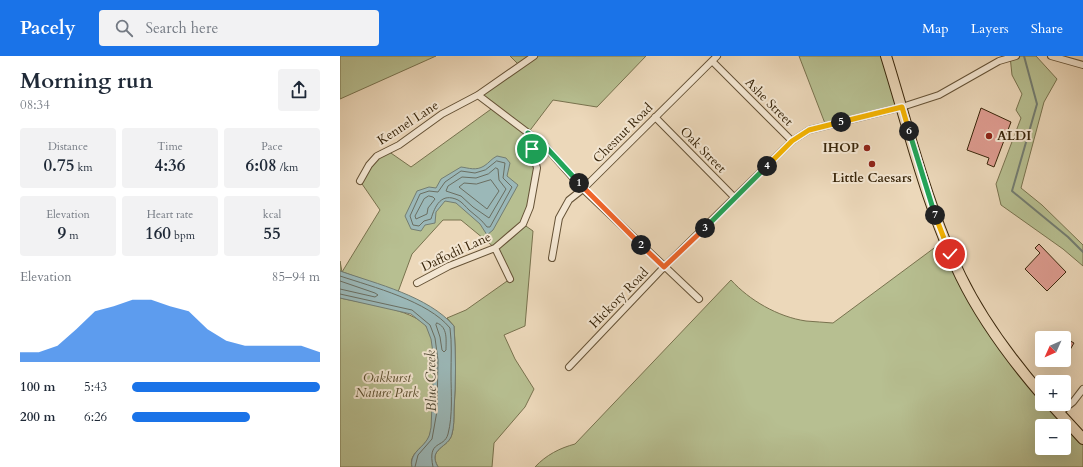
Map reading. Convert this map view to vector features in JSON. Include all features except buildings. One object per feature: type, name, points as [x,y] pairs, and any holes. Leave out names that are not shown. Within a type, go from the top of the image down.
[{"type":"main road","points":[[886,56],[931,205],[940,230],[962,279],[1004,348],[1035,386]]},
{"type":"main road","points":[[1059,413],[1083,439]]},
{"type":"street","name":"Kennel Lane","points":[[360,181],[369,165],[377,156],[399,145],[442,114],[478,95],[534,56]]},
{"type":"street","name":"Chesnut Road","points":[[552,258],[559,218],[569,200],[583,189],[717,56]]},
{"type":"street","name":"Hickory Road","points":[[569,367],[664,267],[792,141],[809,130],[902,107],[939,95],[999,61],[1016,56]]},
{"type":"street","points":[[1051,56],[1083,65]]},
{"type":"street","name":"Ashe Street","points":[[712,61],[792,141]]},
{"type":"street","points":[[478,95],[544,145],[583,189],[664,267],[700,299]]},
{"type":"street","name":"Oak Street","points":[[655,117],[735,198]]},
{"type":"street","name":"Daffodil Lane","points":[[417,283],[449,266],[495,248],[523,224],[530,207],[537,168],[528,133]]},
{"type":"street","points":[[495,248],[510,279]]},
{"type":"street","points":[[1059,413],[1073,402],[1083,389]]},
{"type":"green space","points":[[340,56],[436,56],[340,99]]},
{"type":"green space","points":[[510,56],[646,56],[597,107],[553,100],[528,133],[537,168],[523,224],[533,231],[525,326],[504,335],[515,359],[534,389],[525,407],[494,443],[492,467],[438,467],[435,461],[435,456],[450,439],[454,425],[455,336],[454,326],[447,318],[466,310],[510,279],[495,248],[461,220],[443,220],[412,254],[398,292],[342,272],[380,210],[360,181],[369,165],[388,151],[411,167],[494,107],[478,95],[520,66]]},
{"type":"green space","points":[[799,56],[886,56],[902,107],[826,126]]},
{"type":"green space","points":[[1010,56],[1036,56],[1057,79],[1044,102],[1021,188],[1042,205],[1083,245],[1083,266],[1063,249],[1001,205],[996,184],[1021,118],[1016,110],[1022,94],[1012,75]]},
{"type":"green space","points":[[945,240],[962,279],[1035,385],[1035,411],[1057,411],[1065,419],[1035,419],[1035,455],[1071,455],[1071,426],[1083,439],[1083,467],[535,467],[554,452],[575,444],[731,280],[755,301],[775,312],[806,321],[833,323]]},
{"type":"green space","name":"Oakkurst Nature Park","points":[[340,298],[410,315],[419,320],[429,331],[433,345],[434,361],[432,424],[427,441],[412,458],[412,467],[340,467]]},
{"type":"water","points":[[497,156],[506,158],[510,163],[507,176],[518,185],[493,230],[487,235],[480,224],[456,203],[445,201],[436,212],[435,223],[425,225],[421,231],[411,229],[405,216],[417,191],[429,187],[436,188],[441,179],[461,167],[472,169],[478,168],[484,166]]},
{"type":"water","points":[[340,271],[385,286],[416,299],[443,316],[454,326],[456,368],[454,425],[450,439],[435,456],[435,461],[438,467],[412,467],[414,454],[426,442],[431,428],[434,360],[431,339],[426,326],[411,314],[340,298]]},
{"type":"waterway","points":[[1024,56],[1037,104],[1012,191],[1068,237],[1083,252]]},
{"type":"place","name":"ALDI","points":[[989,136]]},
{"type":"place","name":"IHOP","points":[[867,148]]},
{"type":"place","name":"Little Caesars","points":[[872,164]]},
{"type":"route","points":[[532,149],[528,133],[544,145],[583,189],[664,267],[792,141],[809,130],[902,107],[931,205],[950,254]]},
{"type":"water label","name":"Blue Creek","points":[[431,381]]}]
